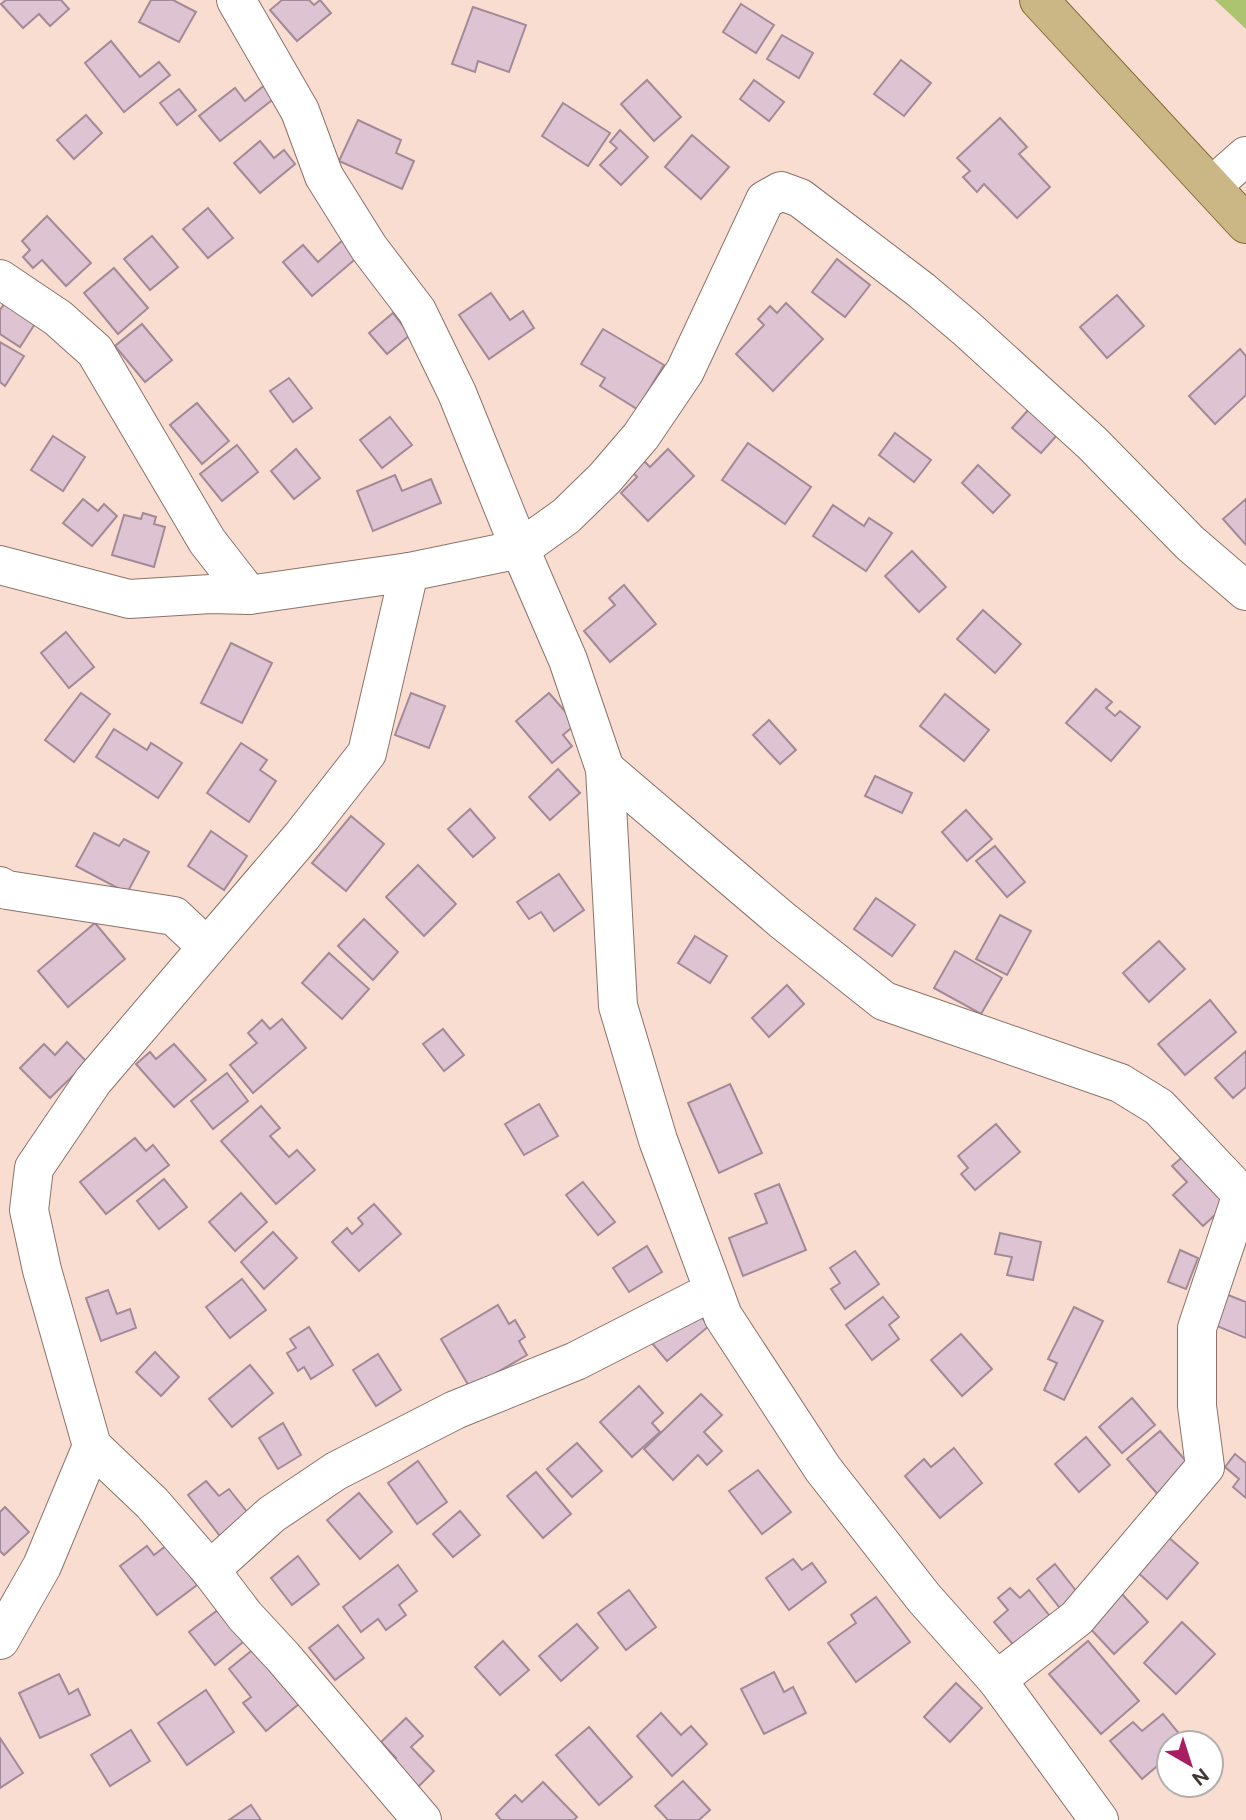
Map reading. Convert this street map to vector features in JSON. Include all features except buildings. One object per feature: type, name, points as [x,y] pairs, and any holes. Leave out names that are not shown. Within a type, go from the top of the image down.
[{"type":"main road","points":[[1039,0],[1246,224]]},
{"type":"street","points":[[236,0],[300,111],[324,176],[369,248],[417,311],[457,393],[568,660],[605,769],[618,1006],[658,1140],[723,1316],[823,1469],[924,1598],[997,1680],[1099,1820]]},
{"type":"street","points":[[1212,186],[1246,156]]},
{"type":"street","points":[[0,565],[129,599],[211,594],[249,595],[409,572],[520,549],[566,516],[605,478],[641,436],[685,371],[765,200],[781,191],[800,198],[921,290],[1092,443],[1190,543],[1246,591]]},
{"type":"street","points":[[0,279],[58,317],[95,351],[207,541],[249,595]]},
{"type":"street","points":[[409,572],[367,753],[302,836],[93,1081],[34,1168],[29,1210],[46,1284],[92,1446],[152,1503],[210,1570],[244,1616],[283,1657],[422,1820]]},
{"type":"street","points":[[605,769],[782,920],[884,1000],[1120,1083],[1159,1107],[1244,1197],[1197,1328],[1197,1406],[1205,1467],[1077,1618],[997,1680]]},
{"type":"street","points":[[0,886],[7,890],[174,916],[207,947]]},
{"type":"street","points":[[210,1570],[272,1514],[336,1471],[454,1410],[576,1361],[713,1291]]},
{"type":"street","points":[[0,1640],[42,1566],[92,1446]]},
{"type":"green space","points":[[1215,0],[1246,0],[1246,29]]}]
